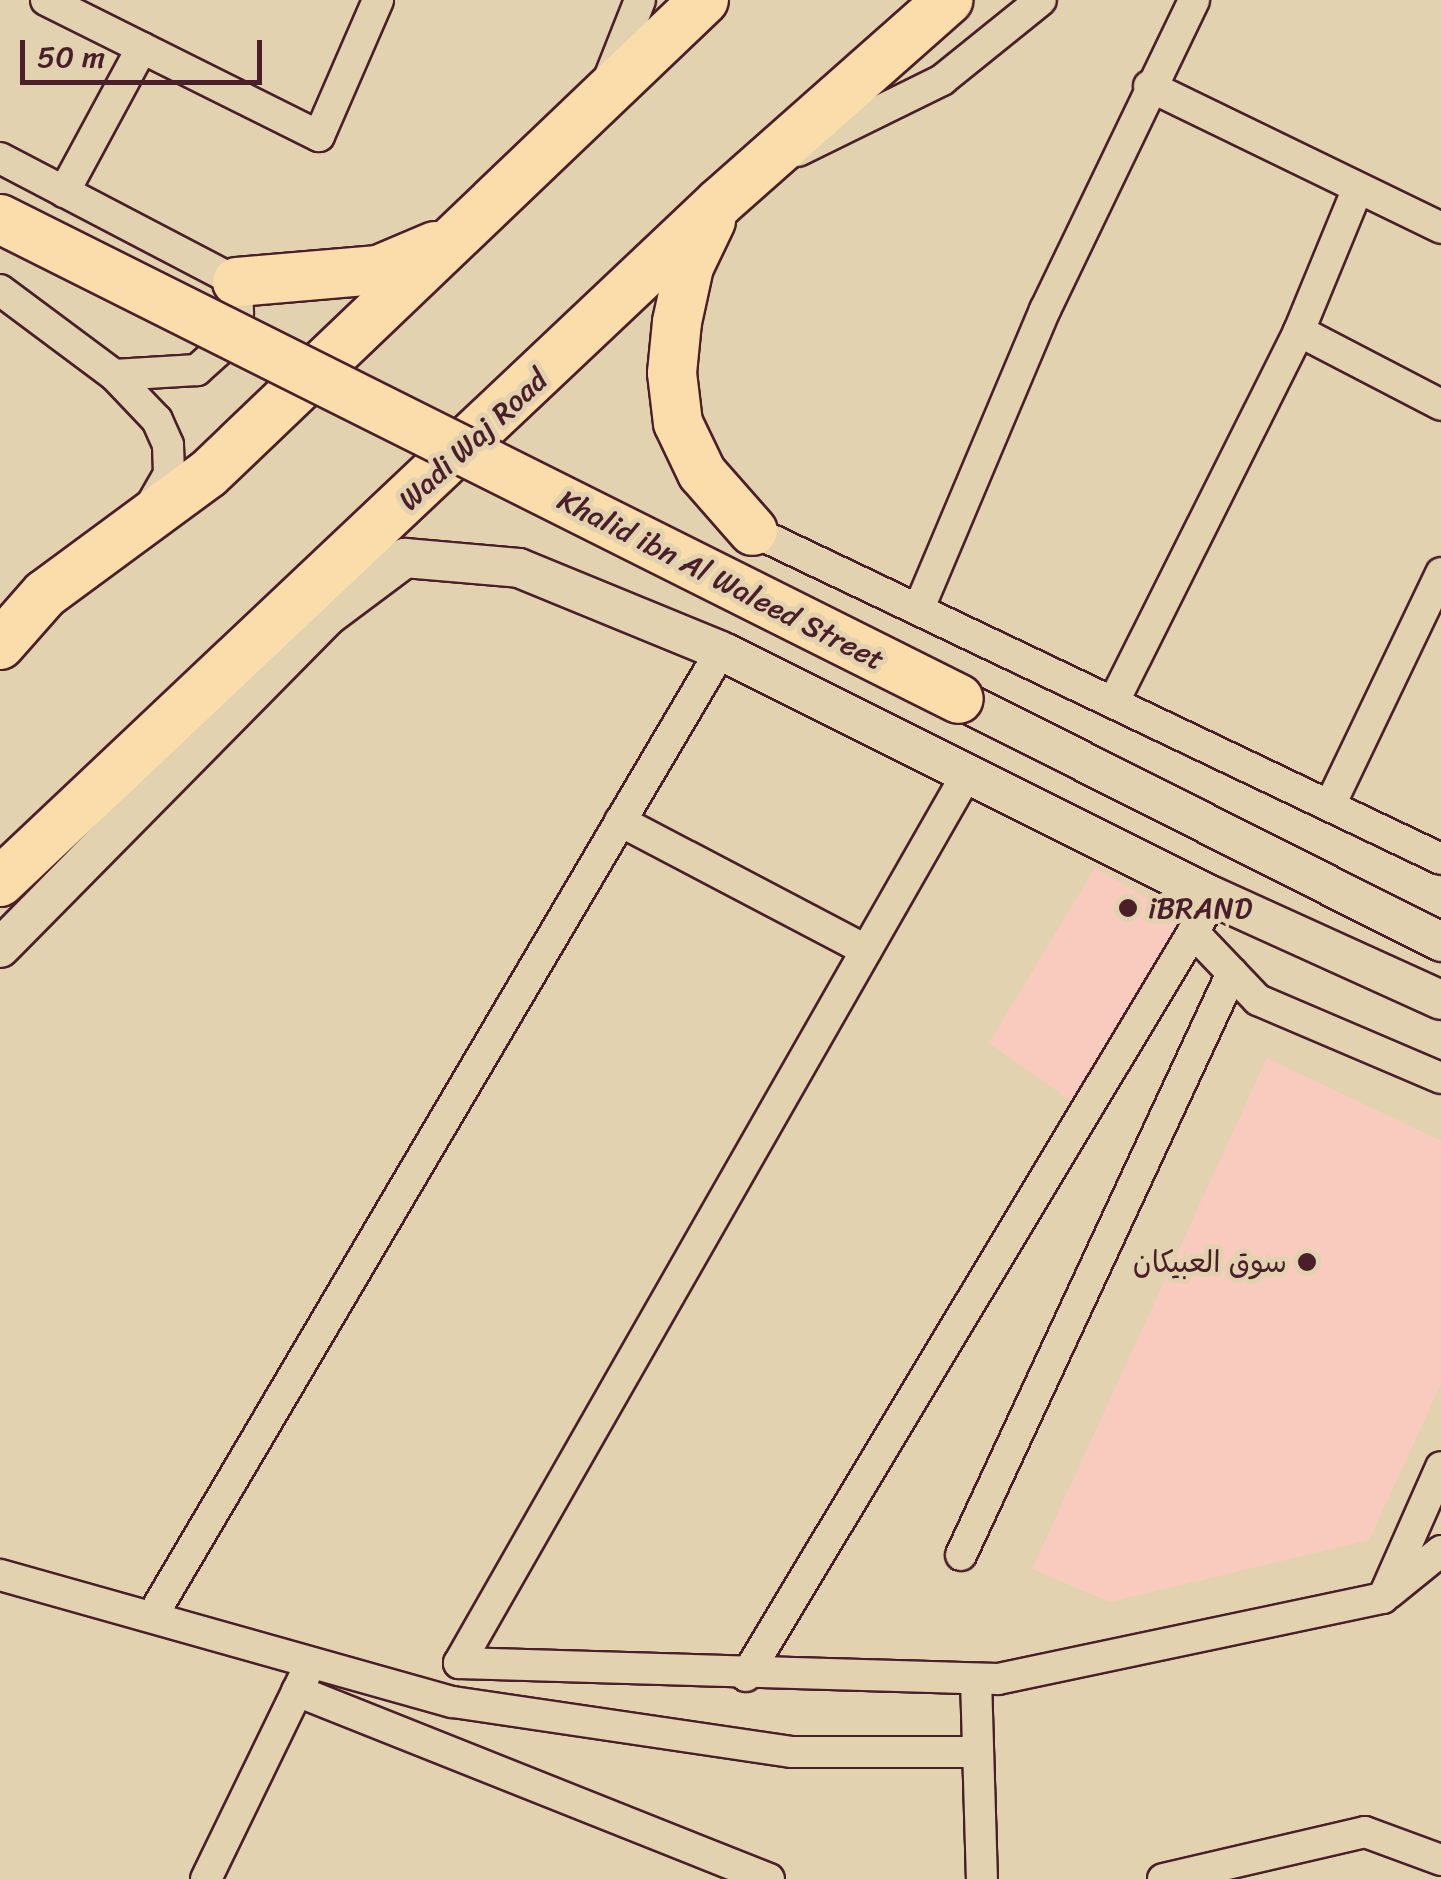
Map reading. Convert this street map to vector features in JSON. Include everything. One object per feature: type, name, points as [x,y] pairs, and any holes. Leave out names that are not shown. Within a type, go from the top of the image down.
[{"type":"main road","points":[[0,645],[45,594],[208,474],[532,170],[603,92],[704,0]]},
{"type":"main road","name":"Wadi Waj Road","points":[[0,882],[736,188],[948,0]]},
{"type":"main road","points":[[237,282],[336,277],[413,258],[468,228],[532,170]]},
{"type":"main road","points":[[736,188],[689,267],[672,374],[678,422],[702,474],[752,532]]},
{"type":"main road","name":"Khalid ibn Al Waleed Street","points":[[0,219],[958,698]]},
{"type":"street","points":[[46,0],[318,136],[378,0]]},
{"type":"street","points":[[603,92],[640,0]]},
{"type":"street","points":[[736,188],[942,80],[1042,0]]},
{"type":"street","points":[[919,608],[1045,310],[1149,86],[1194,0]]},
{"type":"street","points":[[64,192],[142,48]]},
{"type":"street","points":[[1149,86],[1441,228]]},
{"type":"street","points":[[0,158],[237,282],[238,314],[228,342],[196,370],[114,375]]},
{"type":"street","points":[[1115,699],[1298,331],[1357,190]]},
{"type":"street","points":[[0,290],[114,375],[157,420],[169,474],[156,500],[45,594]]},
{"type":"street","points":[[1298,331],[1441,405]]},
{"type":"street","points":[[752,532],[1115,699],[1441,859]]},
{"type":"street","points":[[0,948],[326,617],[405,558],[519,568],[720,650],[1214,897],[1441,1000]]},
{"type":"street","points":[[1330,803],[1437,593]]},
{"type":"street","points":[[154,1613],[720,650]]},
{"type":"street","name":"Khalid ibn Al Waleed Street","points":[[958,698],[1441,942]]},
{"type":"street","points":[[967,774],[459,1663],[746,1676],[976,1679],[1383,1598],[1438,1557]]},
{"type":"street","points":[[620,822],[866,950]]},
{"type":"street","points":[[746,1676],[1214,897]]},
{"type":"street","points":[[1194,932],[1258,1000],[1441,1078]]},
{"type":"street","points":[[961,1555],[1232,972]]},
{"type":"street","points":[[1383,1598],[1441,1466]]},
{"type":"street","points":[[0,1575],[154,1613],[453,1702],[792,1752],[978,1752]]},
{"type":"street","points":[[206,1879],[314,1658]]},
{"type":"street","points":[[976,1679],[982,1879]]},
{"type":"street","points":[[297,1692],[770,1879]]},
{"type":"street","points":[[1163,1879],[1224,1872],[1366,1832],[1441,1860]]},
{"type":"building","points":[[1095,868],[1181,918],[1070,1100],[989,1043]]},
{"type":"building","name":"سوق العبيكان","points":[[1267,1058],[1441,1141],[1441,1384],[1369,1540],[1110,1602],[1032,1569]]},
{"type":"place","name":"iBRAND","points":[[1128,908]]},
{"type":"place","name":"سوق العبيكان","points":[[1307,1262]]}]
